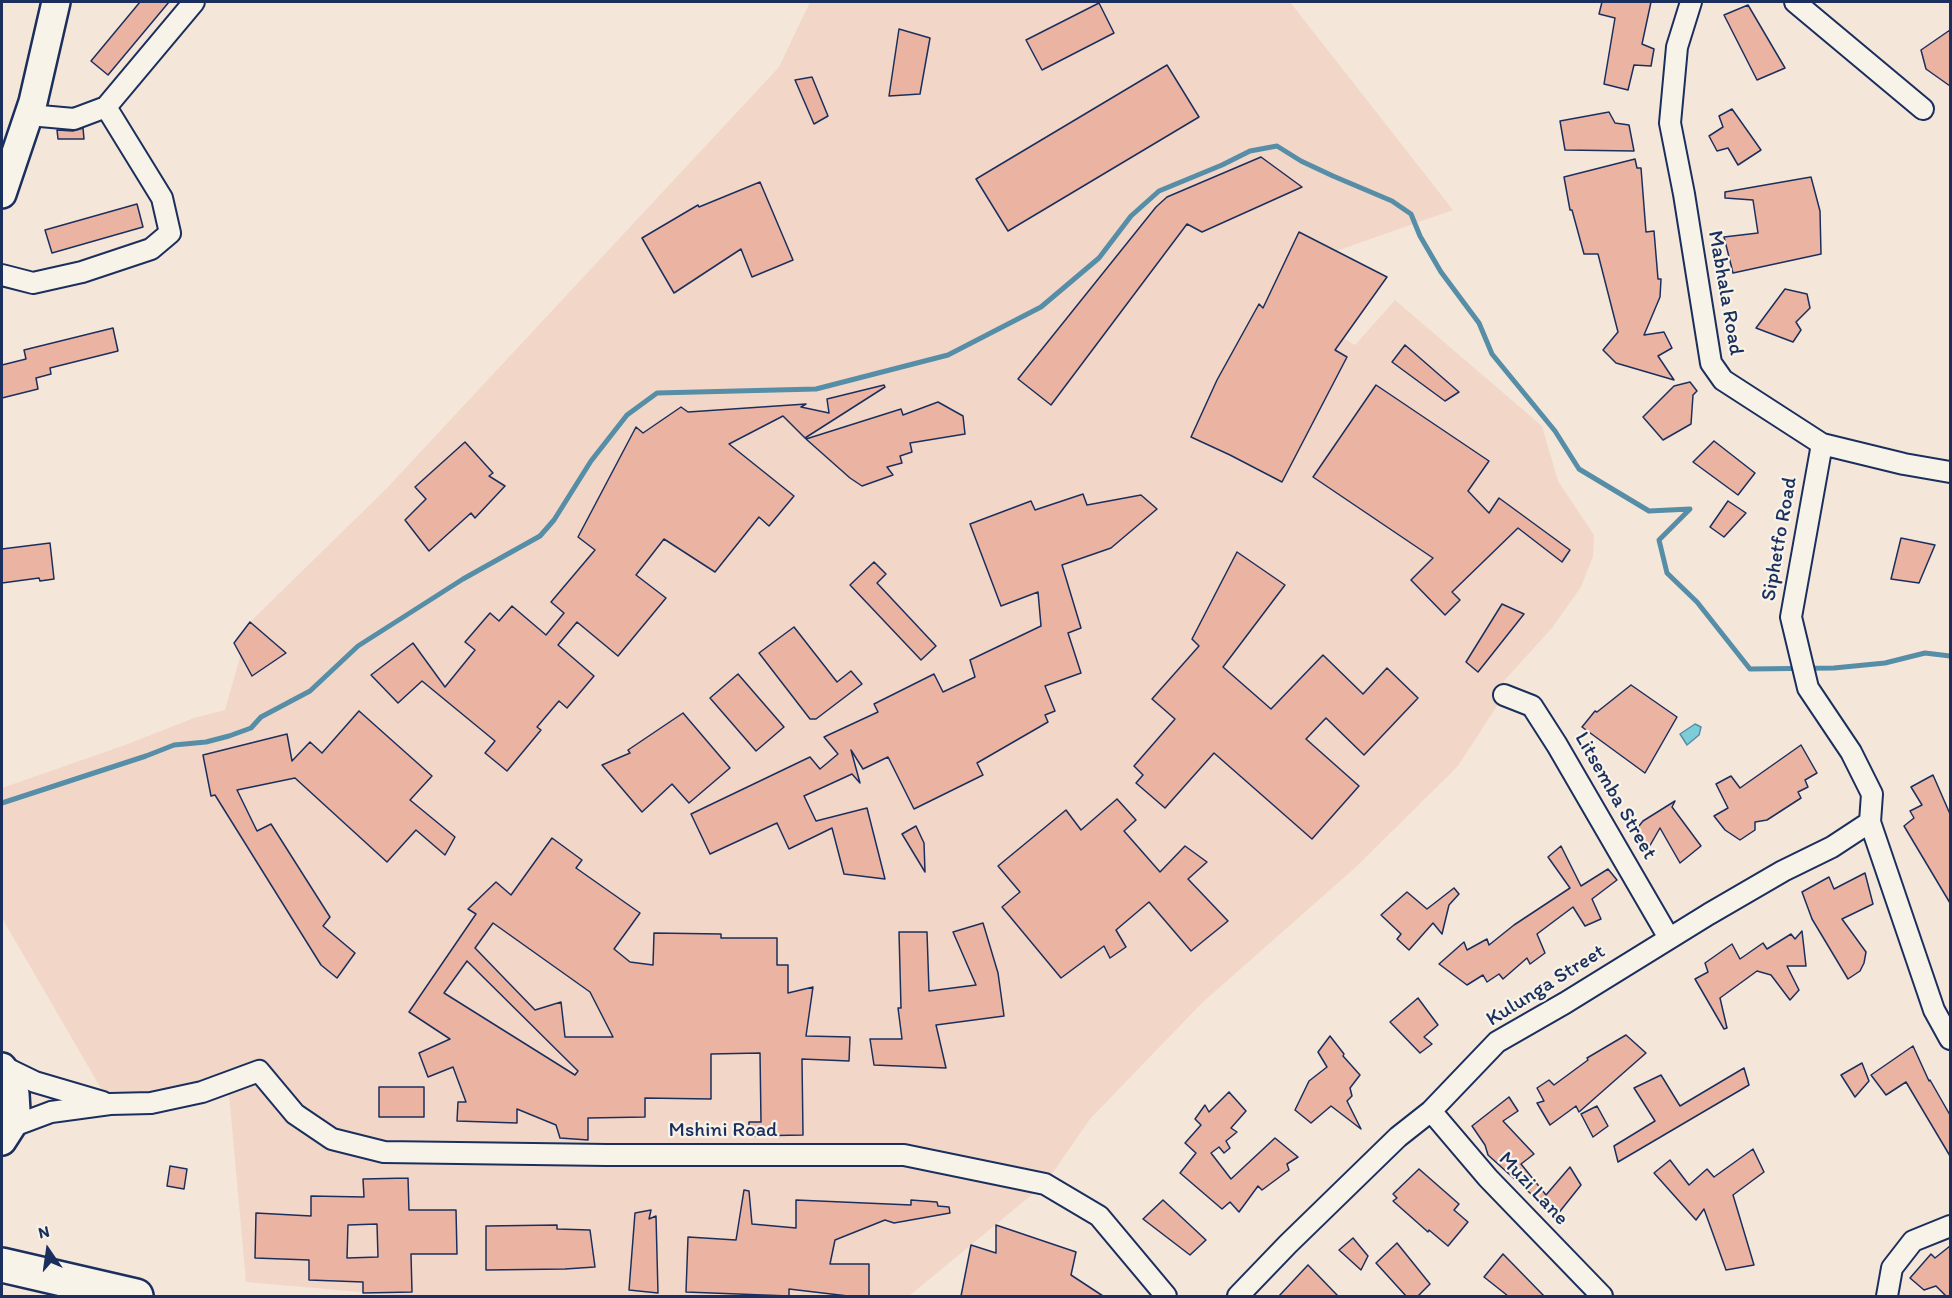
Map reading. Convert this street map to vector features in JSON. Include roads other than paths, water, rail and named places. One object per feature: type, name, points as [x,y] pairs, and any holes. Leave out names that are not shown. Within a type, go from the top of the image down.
[{"type":"highway","points":[[2,1265],[136,1296]]},
{"type":"street","points":[[2,194],[29,115],[56,2]]},
{"type":"street","points":[[29,115],[74,119],[106,107],[194,2]]},
{"type":"street","name":"Mabhala Road","points":[[1691,2],[1677,47],[1670,123],[1684,194],[1711,363],[1723,380],[1821,444],[1904,464],[1950,472]]},
{"type":"street","points":[[1795,2],[1923,109]]},
{"type":"street","points":[[2,275],[33,283],[82,272],[151,249],[170,233],[162,198],[106,107]]},
{"type":"street","name":"Siphetfo Road","points":[[1821,444],[1791,616],[1808,688],[1851,752],[1872,794],[1869,822],[1934,1010],[1950,1039]]},
{"type":"street","name":"Litsemba Street","points":[[1503,694],[1532,706],[1669,938]]},
{"type":"street","name":"Kulunga Street","points":[[1238,1296],[1287,1244],[1398,1137],[1431,1111],[1497,1042],[1783,871],[1832,847],[1869,822]]},
{"type":"street","points":[[2,1067],[35,1082],[110,1104]]},
{"type":"street","points":[[2,1067],[10,1078],[15,1094],[16,1111],[6,1134]]},
{"type":"street","name":"Mshini Road","points":[[110,1104],[151,1102],[202,1092],[259,1071],[295,1114],[332,1139],[384,1152],[904,1155],[1045,1184],[1099,1216],[1166,1296]]},
{"type":"street","points":[[6,1134],[51,1112],[110,1104]]},
{"type":"street","name":"Muzi Lane","points":[[1431,1111],[1488,1178],[1602,1296]]},
{"type":"street","points":[[1887,1296],[1892,1268],[1913,1241],[1950,1226]]},
{"type":"water","points":[[1695,724],[1701,727],[1699,735],[1687,745],[1680,734]]},
{"type":"waterway","points":[[2,803],[174,745],[206,742],[251,728],[261,717],[310,691],[358,646],[463,579],[540,536],[554,520],[591,461],[627,415],[657,393],[816,389],[948,355],[1041,307],[1099,258],[1131,216],[1159,191],[1250,151],[1277,146],[1301,161],[1392,201],[1411,214],[1420,236],[1441,272],[1479,323],[1492,354],[1555,431],[1579,469],[1649,511],[1690,509],[1659,540],[1667,573],[1697,602],[1750,669],[1834,668],[1885,663],[1925,653],[1950,656]]}]
